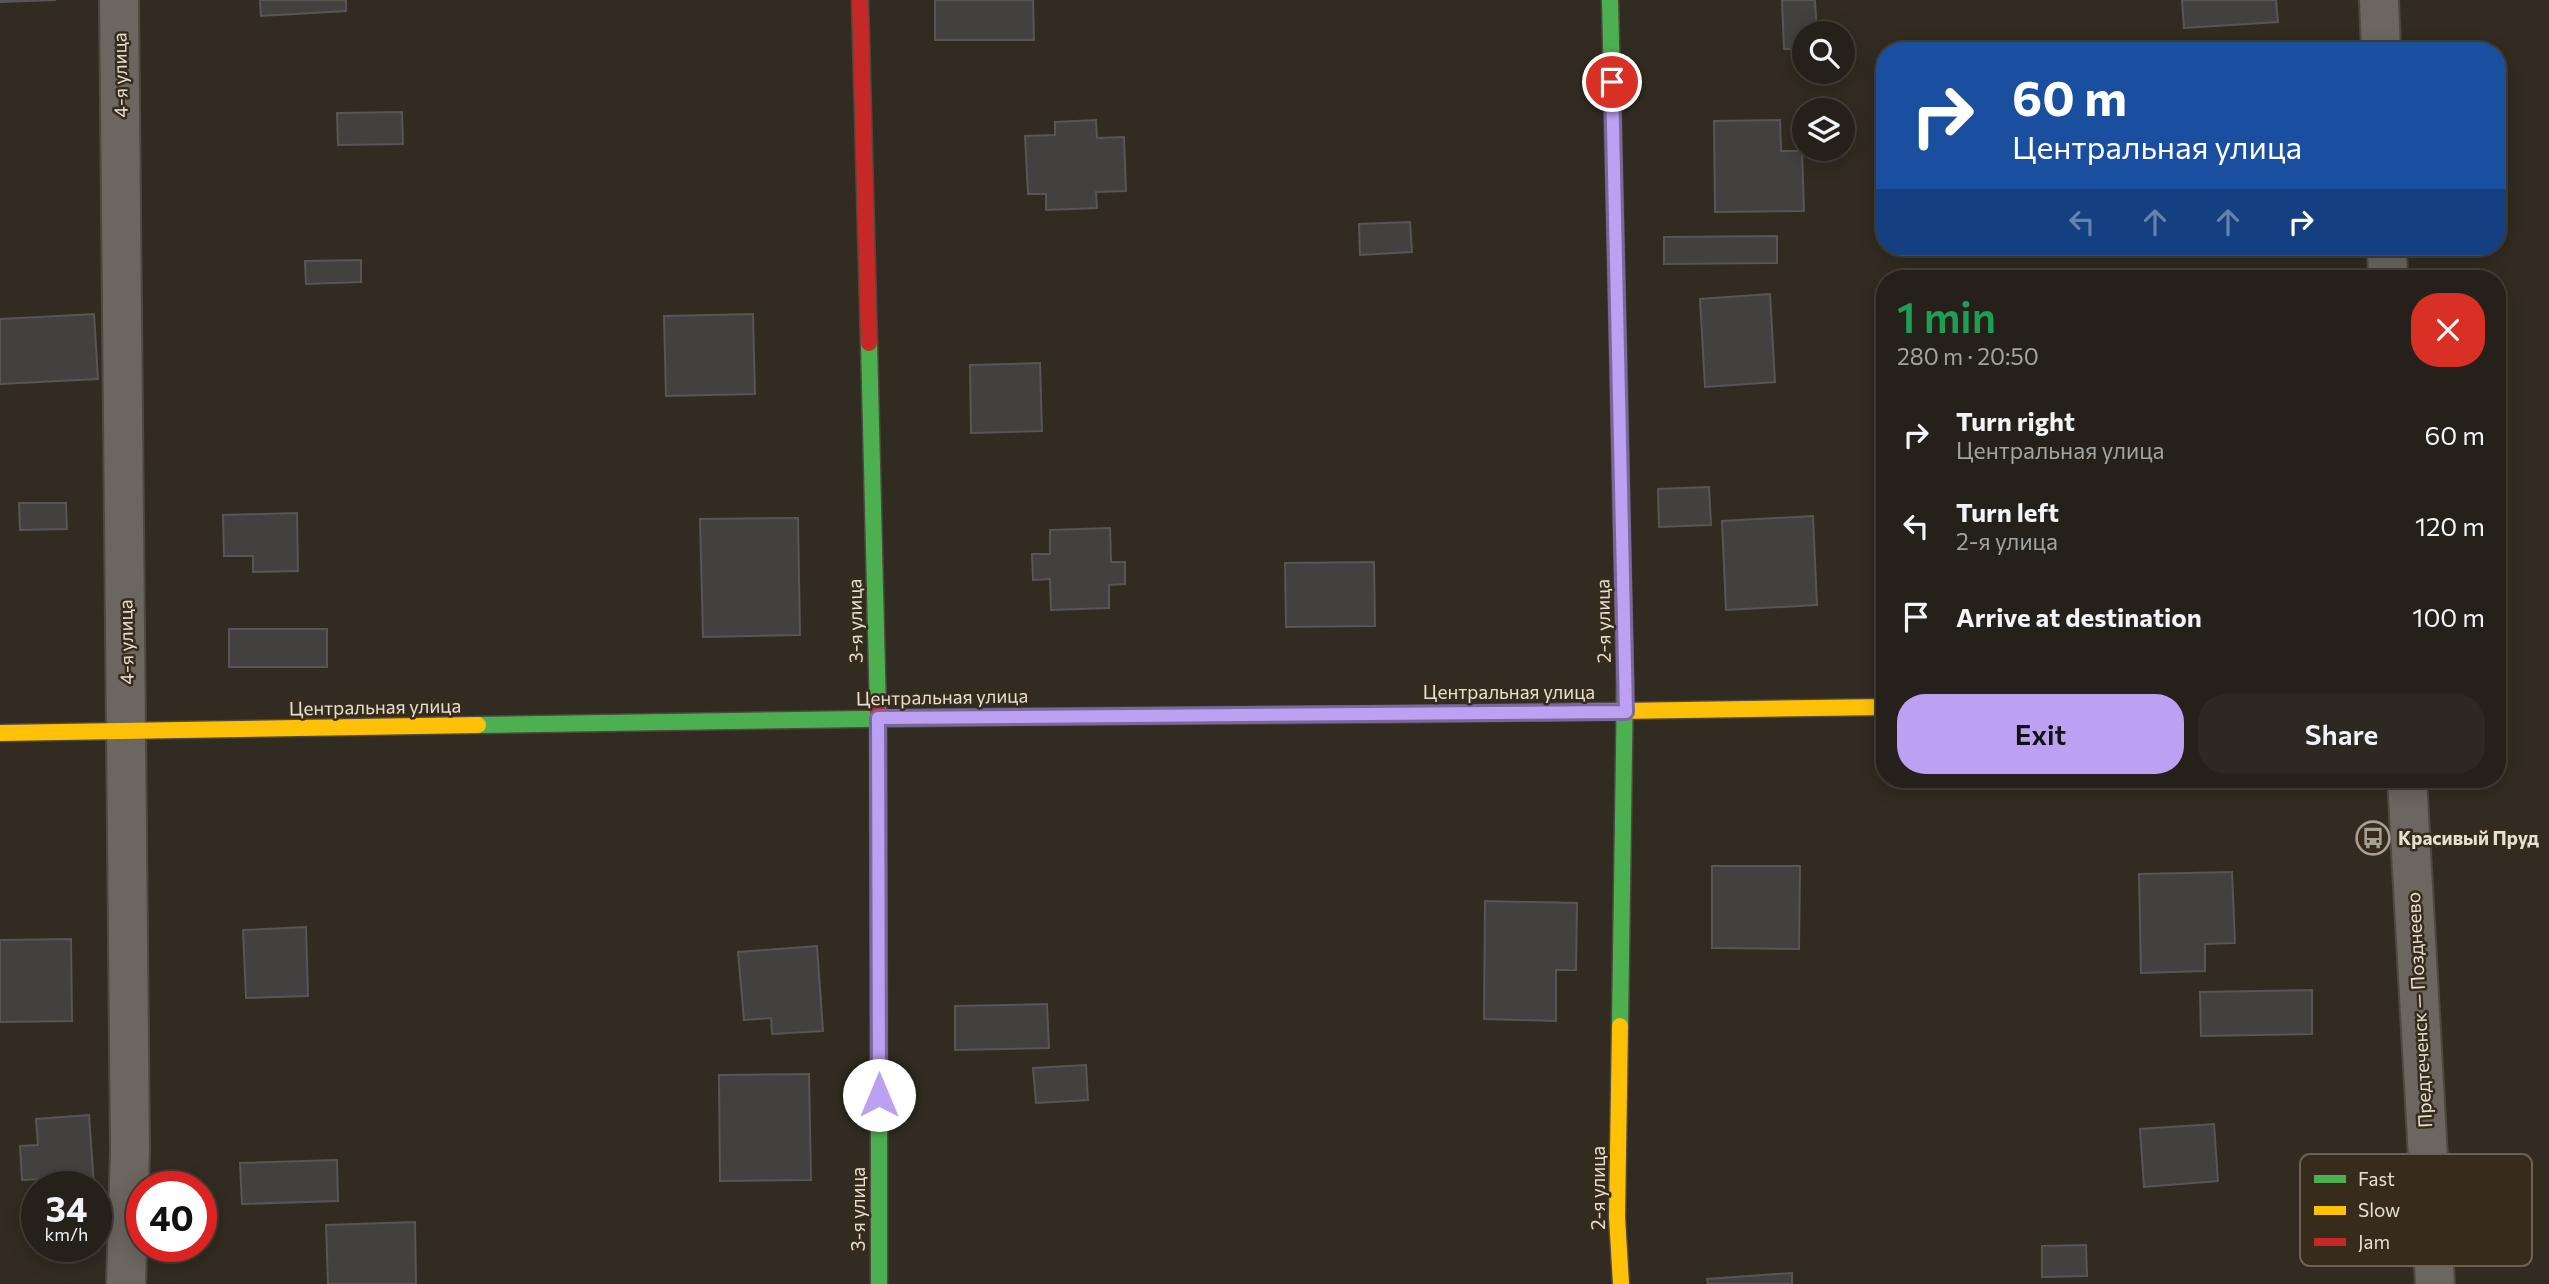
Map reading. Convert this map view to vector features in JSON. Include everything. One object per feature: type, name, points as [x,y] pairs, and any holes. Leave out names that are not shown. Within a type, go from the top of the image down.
[{"type":"street","name":"4-я улица","points":[[119,0],[130,1150],[126,1284]]},
{"type":"street","name":"3-я улица","points":[[860,0],[878,718],[879,1284]]},
{"type":"street","name":"2-я улица","points":[[1610,0],[1626,712],[1617,1217],[1621,1284]]},
{"type":"street","points":[[2379,0],[2381,42]]},
{"type":"street","name":"Центральная улица","points":[[0,733],[127,733],[878,718],[1626,712],[1876,707]]},
{"type":"street","name":"Предтеченск — Позднеево","points":[[2407,788],[2428,1154]]},
{"type":"street","name":"Предтеченск — Позднеево","points":[[2434,1266],[2435,1284]]},
{"type":"building","points":[[0,0],[56,0],[0,2]]},
{"type":"building","points":[[260,0],[346,0],[346,11],[261,16]]},
{"type":"building","points":[[935,0],[1033,0],[1034,40],[935,40]]},
{"type":"building","points":[[1782,0],[1815,0],[1816,21],[1792,21],[1792,49],[1784,49]]},
{"type":"building","points":[[2182,0],[2276,0],[2278,22],[2184,28]]},
{"type":"building","points":[[402,112],[403,144],[338,145],[337,113]]},
{"type":"building","points":[[1096,120],[1097,138],[1124,137],[1126,191],[1096,192],[1097,208],[1046,210],[1046,194],[1028,194],[1025,136],[1055,135],[1055,122]]},
{"type":"building","points":[[1780,120],[1781,151],[1792,151],[1792,161],[1802,161],[1804,211],[1715,212],[1714,121]]},
{"type":"building","points":[[1410,222],[1412,252],[1360,255],[1359,224]]},
{"type":"building","points":[[1777,236],[1777,263],[1664,264],[1664,237]]},
{"type":"building","points":[[361,260],[361,282],[306,284],[305,261]]},
{"type":"building","points":[[1770,294],[1775,382],[1705,387],[1700,299]]},
{"type":"building","points":[[94,314],[98,379],[0,384],[0,319]]},
{"type":"building","points":[[753,314],[755,394],[666,396],[664,316]]},
{"type":"building","points":[[1040,363],[1042,431],[971,433],[970,365]]},
{"type":"building","points":[[1709,487],[1711,525],[1659,527],[1658,489]]},
{"type":"building","points":[[19,503],[66,503],[67,529],[20,530]]},
{"type":"building","points":[[297,513],[298,571],[253,572],[253,556],[224,556],[223,515]]},
{"type":"building","points":[[1813,516],[1817,605],[1726,610],[1722,521]]},
{"type":"building","points":[[798,518],[800,635],[703,637],[700,519]]},
{"type":"building","points":[[1110,528],[1111,562],[1125,562],[1125,584],[1109,585],[1109,608],[1051,610],[1050,579],[1033,580],[1032,554],[1050,554],[1050,530]]},
{"type":"building","points":[[1374,562],[1375,626],[1286,627],[1285,563]]},
{"type":"building","points":[[229,629],[327,629],[327,667],[229,667]]},
{"type":"building","points":[[1712,866],[1800,866],[1799,949],[1712,948]]},
{"type":"building","points":[[2232,872],[2235,943],[2205,944],[2205,971],[2141,973],[2139,874]]},
{"type":"building","points":[[1485,901],[1577,903],[1576,970],[1556,970],[1556,1021],[1484,1019]]},
{"type":"building","points":[[306,927],[308,996],[246,998],[243,930]]},
{"type":"building","points":[[71,939],[72,1021],[0,1022],[0,940]]},
{"type":"building","points":[[817,946],[823,1031],[772,1034],[771,1018],[744,1020],[738,952]]},
{"type":"building","points":[[2312,990],[2312,1034],[2201,1036],[2200,992]]},
{"type":"building","points":[[1047,1004],[1049,1048],[955,1050],[955,1006]]},
{"type":"building","points":[[1086,1065],[1088,1100],[1036,1103],[1033,1068]]},
{"type":"building","points":[[809,1074],[811,1180],[720,1181],[719,1075]]},
{"type":"building","points":[[89,1115],[93,1171],[21,1171],[20,1146],[38,1145],[36,1119]]},
{"type":"building","points":[[2214,1124],[2218,1181],[2144,1187],[2140,1129]]},
{"type":"building","points":[[337,1160],[338,1201],[242,1204],[240,1163]]},
{"type":"building","points":[[415,1222],[416,1284],[328,1284],[326,1225]]},
{"type":"building","points":[[2086,1245],[2087,1276],[2042,1277],[2042,1246]]},
{"type":"building","points":[[1792,1273],[1792,1284],[1708,1284],[1707,1279]]},
{"type":"traffic: fast","points":[[1610,0],[1618,348]]},
{"type":"traffic: fast","points":[[869,343],[878,712]]},
{"type":"traffic: fast","points":[[1620,1026],[1625,682]]},
{"type":"traffic: fast","points":[[478,725],[997,717]]},
{"type":"traffic: fast","points":[[879,1117],[879,1284]]},
{"type":"traffic: slow","points":[[1618,348],[1625,682]]},
{"type":"traffic: slow","points":[[1418,714],[1876,707]]},
{"type":"traffic: slow","points":[[0,733],[478,725]]},
{"type":"traffic: slow","points":[[1620,1026],[1617,1217],[1621,1284]]},
{"type":"traffic: jam","points":[[860,0],[869,343]]},
{"type":"traffic: jam","points":[[878,712],[879,1117]]},
{"type":"traffic: jam","points":[[997,717],[1418,714]]},
{"type":"place","name":"Красивый Пруд","points":[[2373,838]]},
{"type":"route","points":[[879,1095],[878,718],[1626,712],[1612,82]]}]
